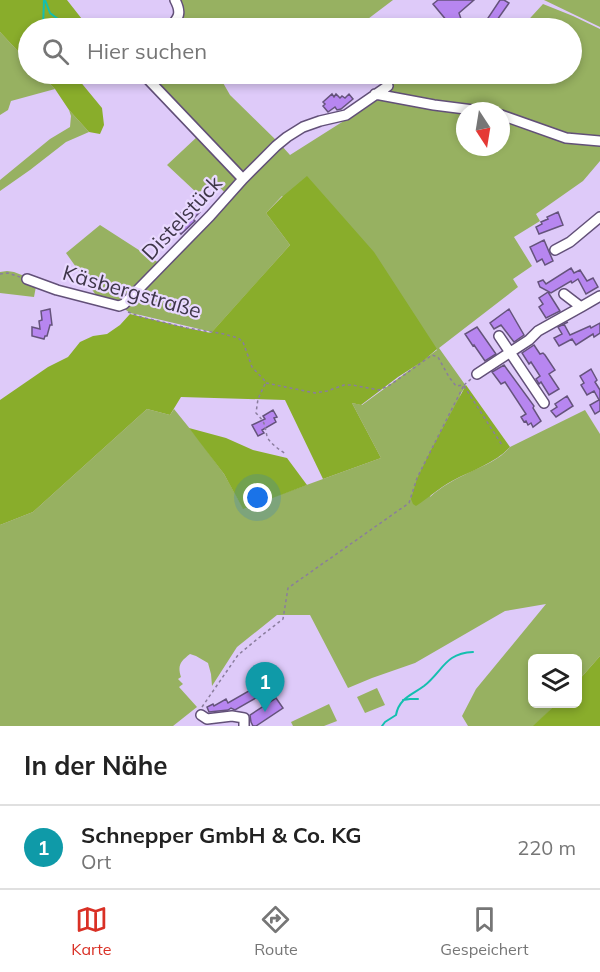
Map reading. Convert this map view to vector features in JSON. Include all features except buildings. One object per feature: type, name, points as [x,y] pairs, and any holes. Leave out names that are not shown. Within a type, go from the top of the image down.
[{"type":"street","points":[[175,0],[179,8],[176,18]]},
{"type":"street","name":"Distelstück","points":[[153,84],[243,179]]},
{"type":"street","name":"Distelstück","points":[[119,306],[124,304],[164,264],[243,179],[287,137],[303,127],[346,115],[388,86]]},
{"type":"street","points":[[375,94],[456,108]]},
{"type":"street","points":[[510,118],[566,138],[600,141]]},
{"type":"street","points":[[555,250],[570,242],[600,217]]},
{"type":"street","name":"Käsbergstraße","points":[[27,279],[119,306]]},
{"type":"street","points":[[564,294],[581,307]]},
{"type":"street","points":[[477,374],[529,340],[538,331],[600,296]]},
{"type":"street","points":[[499,336],[544,403]]},
{"type":"street","points":[[201,715],[207,719],[232,716],[244,718],[244,726]]},
{"type":"path","points":[[0,274],[8,273],[27,279]]},
{"type":"path","name":"Käsbergstraße","points":[[119,306],[141,317],[238,338],[243,342],[252,367],[266,383]]},
{"type":"path","points":[[286,454],[268,439],[267,428],[262,418],[256,413],[258,399],[266,383],[315,393],[344,385],[379,390],[432,356],[438,357],[448,377],[456,386],[464,385]]},
{"type":"path","points":[[201,715],[201,710],[238,655],[283,620],[288,588],[409,503],[417,478],[464,385],[477,374]]},
{"type":"path","points":[[464,385],[502,445]]},
{"type":"green space","points":[[0,0],[67,0],[81,18],[18,18],[18,51],[0,32]]},
{"type":"green space","points":[[176,0],[393,0],[369,18],[175,18]]},
{"type":"green space","points":[[544,0],[600,0],[600,27]]},
{"type":"green space","points":[[543,4],[577,18],[530,18]]},
{"type":"green space","points":[[582,20],[600,29],[600,140],[579,139],[510,114],[510,102],[456,102],[456,107],[376,94],[390,84],[582,84]]},
{"type":"green space","points":[[0,32],[18,51],[18,84],[50,84],[55,89],[11,101],[8,110],[0,115]]},
{"type":"green space","points":[[50,84],[82,84],[102,108],[104,125],[100,134],[89,132],[69,110]]},
{"type":"green space","points":[[155,84],[224,84],[230,95],[278,142],[244,175]]},
{"type":"green space","points":[[375,96],[456,110],[456,156],[510,156],[510,119],[600,142],[600,161],[583,181],[536,214],[540,221],[514,237],[532,266],[513,279],[518,287],[439,348],[466,386],[461,393],[430,497],[449,483],[496,459],[510,447],[585,410],[600,434],[600,656],[582,676],[582,654],[528,654],[528,708],[552,708],[534,726],[468,726],[462,716],[476,689],[546,604],[505,611],[415,663],[348,688],[310,615],[277,615],[237,647],[212,686],[208,663],[190,654],[184,659],[180,666],[181,677],[178,679],[183,684],[179,687],[197,707],[173,726],[0,726],[0,525],[33,512],[147,409],[170,415],[174,409],[224,474],[243,508],[381,458],[352,403],[362,405],[437,350],[421,327],[282,196],[266,213],[290,245],[212,332],[130,313],[122,307],[281,145],[290,155],[350,117]]},
{"type":"green space","points":[[69,110],[89,132],[66,142],[0,191],[0,180],[50,139],[70,127]]},
{"type":"green space","points":[[198,136],[237,178],[226,194],[213,180],[198,194],[167,165]]},
{"type":"green space","points":[[307,176],[374,252],[437,349],[361,405],[352,403],[381,458],[323,479],[285,400],[181,397],[170,415],[147,409],[33,512],[0,525],[0,400],[48,367],[68,357],[80,342],[93,336],[107,334],[130,314],[211,333],[290,245],[266,213]]},
{"type":"green space","points":[[100,225],[159,263],[122,303],[98,298],[66,253]]},
{"type":"green space","points":[[7,271],[37,281],[34,297],[0,293],[0,272]]},
{"type":"green space","points":[[466,385],[510,447],[497,458],[447,484],[416,506],[411,499],[417,479]]},
{"type":"green space","points":[[189,428],[226,438],[253,450],[287,458],[307,485],[243,509],[224,474]]},
{"type":"green space","points":[[600,656],[600,726],[533,726],[552,708],[582,708],[582,676]]},
{"type":"green space","points":[[377,688],[385,705],[365,713],[357,697]]},
{"type":"green space","points":[[329,704],[337,721],[324,726],[293,726],[291,722]]},
{"type":"waterway","points":[[43,18],[44,0]]},
{"type":"waterway","points":[[45,0],[50,13],[57,18]]},
{"type":"waterway","points":[[382,726],[396,715],[403,701],[424,686],[450,659],[473,652]]},
{"type":"waterway","points":[[403,700],[418,699]]},
{"type":"place","name":"Schnepper GmbH & Co. KG","points":[[265,712]]}]
